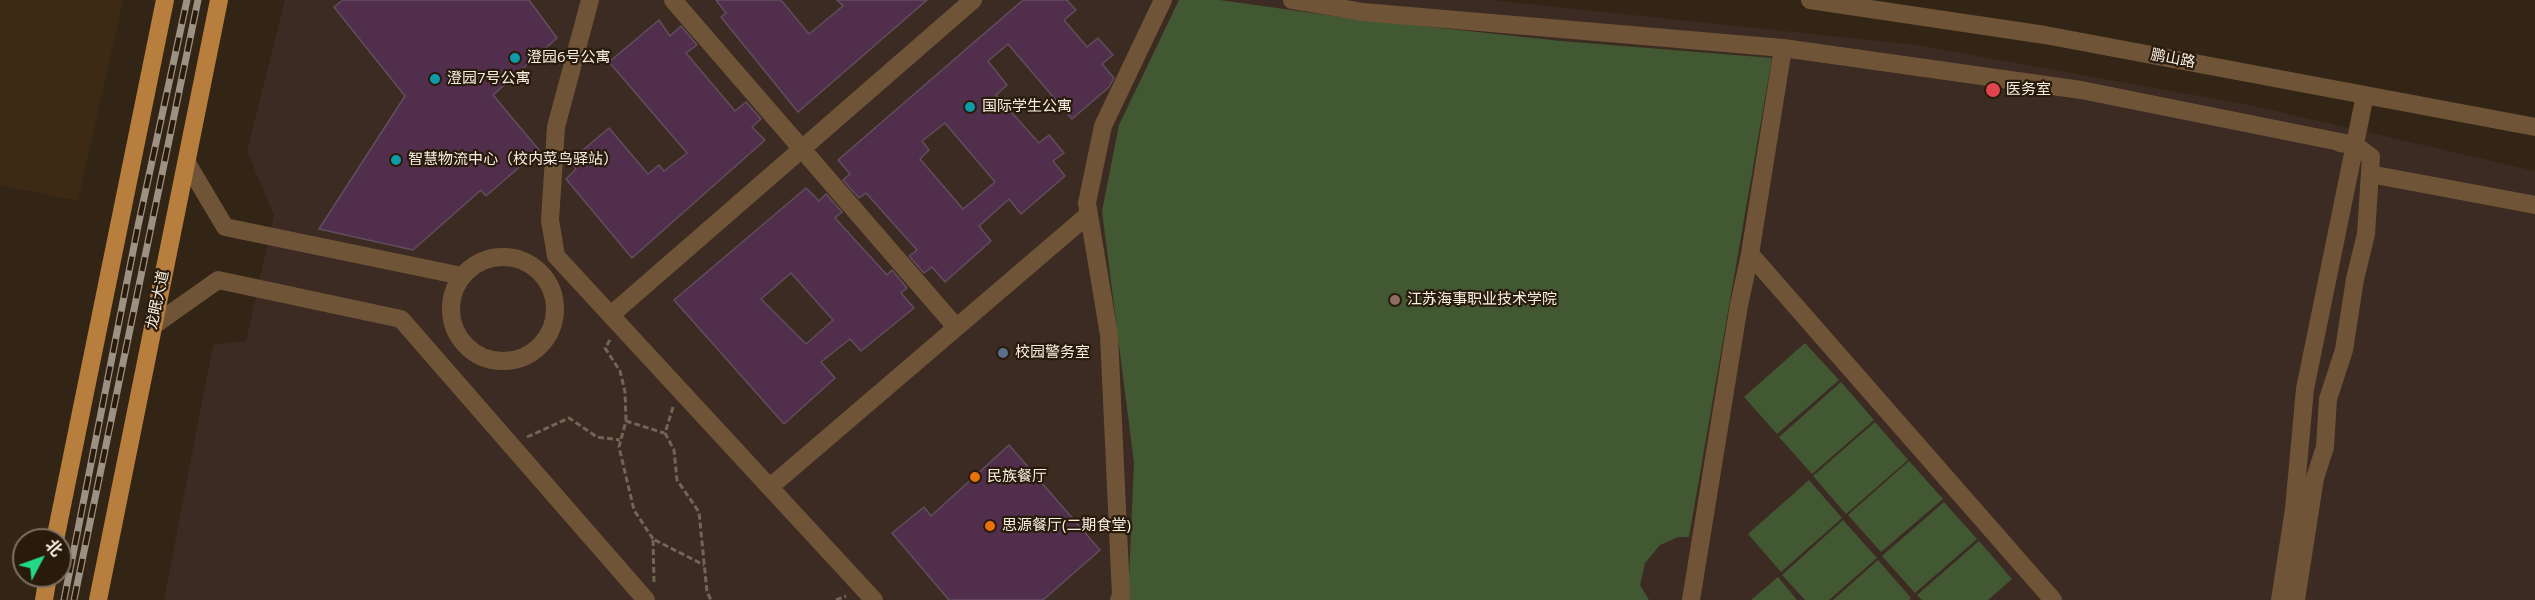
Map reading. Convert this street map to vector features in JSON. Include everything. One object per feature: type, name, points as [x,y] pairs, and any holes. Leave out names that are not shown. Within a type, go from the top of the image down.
[{"type":"main road","points":[[57,528],[165,0]]},
{"type":"main road","name":"龙眠大道","points":[[98,600],[219,0]]},
{"type":"street","points":[[590,0],[556,127],[550,220],[556,256],[874,600]]},
{"type":"street","points":[[673,0],[956,327]]},
{"type":"street","points":[[615,318],[802,149],[973,0]]},
{"type":"street","points":[[1119,600],[1121,595],[1109,334],[1087,203],[1103,126],[1163,0]]},
{"type":"street","points":[[1292,0],[1364,12],[1783,48],[2081,90],[2347,144],[2371,157],[2366,234],[2355,279],[2344,350],[2328,399],[2325,447],[2314,478],[2296,600]]},
{"type":"street","name":"鹏山路","points":[[1810,0],[1879,5],[2535,127]]},
{"type":"street","points":[[1691,600],[1783,48]]},
{"type":"street","points":[[2280,600],[2294,508],[2305,389],[2347,144],[2365,95]]},
{"type":"street","points":[[187,163],[225,227],[462,276]]},
{"type":"street","points":[[2370,174],[2535,205]]},
{"type":"street","points":[[770,487],[1089,214]]},
{"type":"street","points":[[1750,254],[2053,600]]},
{"type":"street","points":[[537,269],[556,256]]},
{"type":"street","points":[[498,257],[523,261],[537,269],[548,282],[555,297],[556,314],[552,330],[543,344],[529,356],[512,362],[494,361],[477,355],[463,343],[454,328],[451,310],[454,292],[462,276],[475,265],[498,257]]},
{"type":"street","points":[[153,326],[218,280],[401,319],[650,596]]},
{"type":"street","points":[[440,363],[463,343]]},
{"type":"path","points":[[615,318],[605,348],[620,371],[625,392],[626,422],[619,447],[634,510],[653,539],[704,564]]},
{"type":"path","points":[[679,388],[665,433],[674,450],[677,480],[699,513],[707,592],[711,600]]},
{"type":"path","points":[[522,440],[569,418],[597,437],[621,440]]},
{"type":"path","points":[[626,422],[665,433]]},
{"type":"path","points":[[650,596],[653,539]]},
{"type":"shaded area","points":[[0,0],[123,0],[78,201],[0,185]]},
{"type":"shaded area","name":"江苏海事职业技术学院","points":[[285,0],[1490,0],[1916,45],[2254,106],[2535,171],[2535,600],[164,600],[213,345],[246,341],[274,215],[247,151]]},
{"type":"green space","points":[[1179,0],[1220,0],[1348,18],[1561,41],[1772,58],[1689,537],[1678,537],[1660,545],[1645,563],[1640,585],[1649,600],[1128,600],[1134,463],[1102,211],[1119,125]]},
{"type":"green space","points":[[1805,343],[1839,380],[1777,434],[1744,397]]},
{"type":"green space","points":[[1841,382],[1874,420],[1812,474],[1779,437]]},
{"type":"green space","points":[[1875,422],[1908,460],[1846,514],[1813,476]]},
{"type":"green space","points":[[1909,461],[1943,499],[1881,552],[1848,515]]},
{"type":"green space","points":[[1809,480],[1842,518],[1781,572],[1748,534]]},
{"type":"green space","points":[[1944,502],[1977,539],[1915,593],[1882,556]]},
{"type":"green space","points":[[1843,520],[1877,558],[1829,600],[1805,600],[1782,575]]},
{"type":"green space","points":[[1979,541],[2012,579],[1988,600],[1922,600],[1917,595]]},
{"type":"green space","points":[[1878,560],[1911,598],[1909,600],[1833,600]]},
{"type":"green space","points":[[1778,577],[1797,600],[1751,600]]},
{"type":"building","points":[[343,0],[529,0],[557,38],[493,95],[539,150],[486,196],[481,190],[413,250],[319,229],[405,96],[334,7]]},
{"type":"building","points":[[716,0],[781,0],[809,34],[843,6],[837,0],[927,0],[798,112],[721,17],[726,13]]},
{"type":"building","points":[[1023,0],[1067,0],[1076,10],[1064,20],[1087,47],[1098,38],[1113,55],[1102,64],[1114,78],[1109,87],[1072,119],[1008,44],[988,61],[1007,85],[996,95],[1039,143],[1049,135],[1064,153],[1053,161],[1065,176],[1021,214],[1009,199],[979,226],[991,241],[945,282],[932,267],[924,273],[909,256],[917,250],[866,193],[859,198],[843,180],[850,174],[838,160]],"holes":[[[945,123],[995,182],[963,209],[920,159],[929,150],[922,141]]]},
{"type":"building","points":[[659,20],[670,36],[681,26],[697,45],[686,53],[735,111],[746,102],[761,119],[752,127],[765,140],[632,258],[566,179],[576,169],[570,161],[609,128],[648,174],[659,165],[664,171],[687,153],[609,62]]},
{"type":"building","points":[[806,188],[819,201],[826,194],[842,212],[835,218],[887,275],[892,270],[907,288],[901,293],[914,308],[861,351],[850,339],[821,362],[835,378],[784,424],[674,300]],"holes":[[[791,273],[833,320],[806,344],[761,299]]]},
{"type":"building","name":"思源餐厅(二期食堂)","points":[[1009,445],[1100,550],[1043,600],[949,600],[892,533],[924,507],[931,516]]},
{"type":"railway","points":[[64,600],[138,226],[187,0]]},
{"type":"railway","points":[[74,600],[198,0]]},
{"type":"place","name":"澄园6号公寓","points":[[515,58]]},
{"type":"place","name":"澄园7号公寓","points":[[435,79]]},
{"type":"place","name":"医务室","points":[[1993,90]]},
{"type":"place","name":"国际学生公寓","points":[[970,107]]},
{"type":"place","name":"智慧物流中心（校内菜鸟驿站）","points":[[396,160]]},
{"type":"place","name":"江苏海事职业技术学院","points":[[1395,300]]},
{"type":"place","name":"校园警务室","points":[[1003,353]]},
{"type":"place","name":"民族餐厅","points":[[975,477]]},
{"type":"place","name":"思源餐厅(二期食堂)","points":[[990,526]]}]
